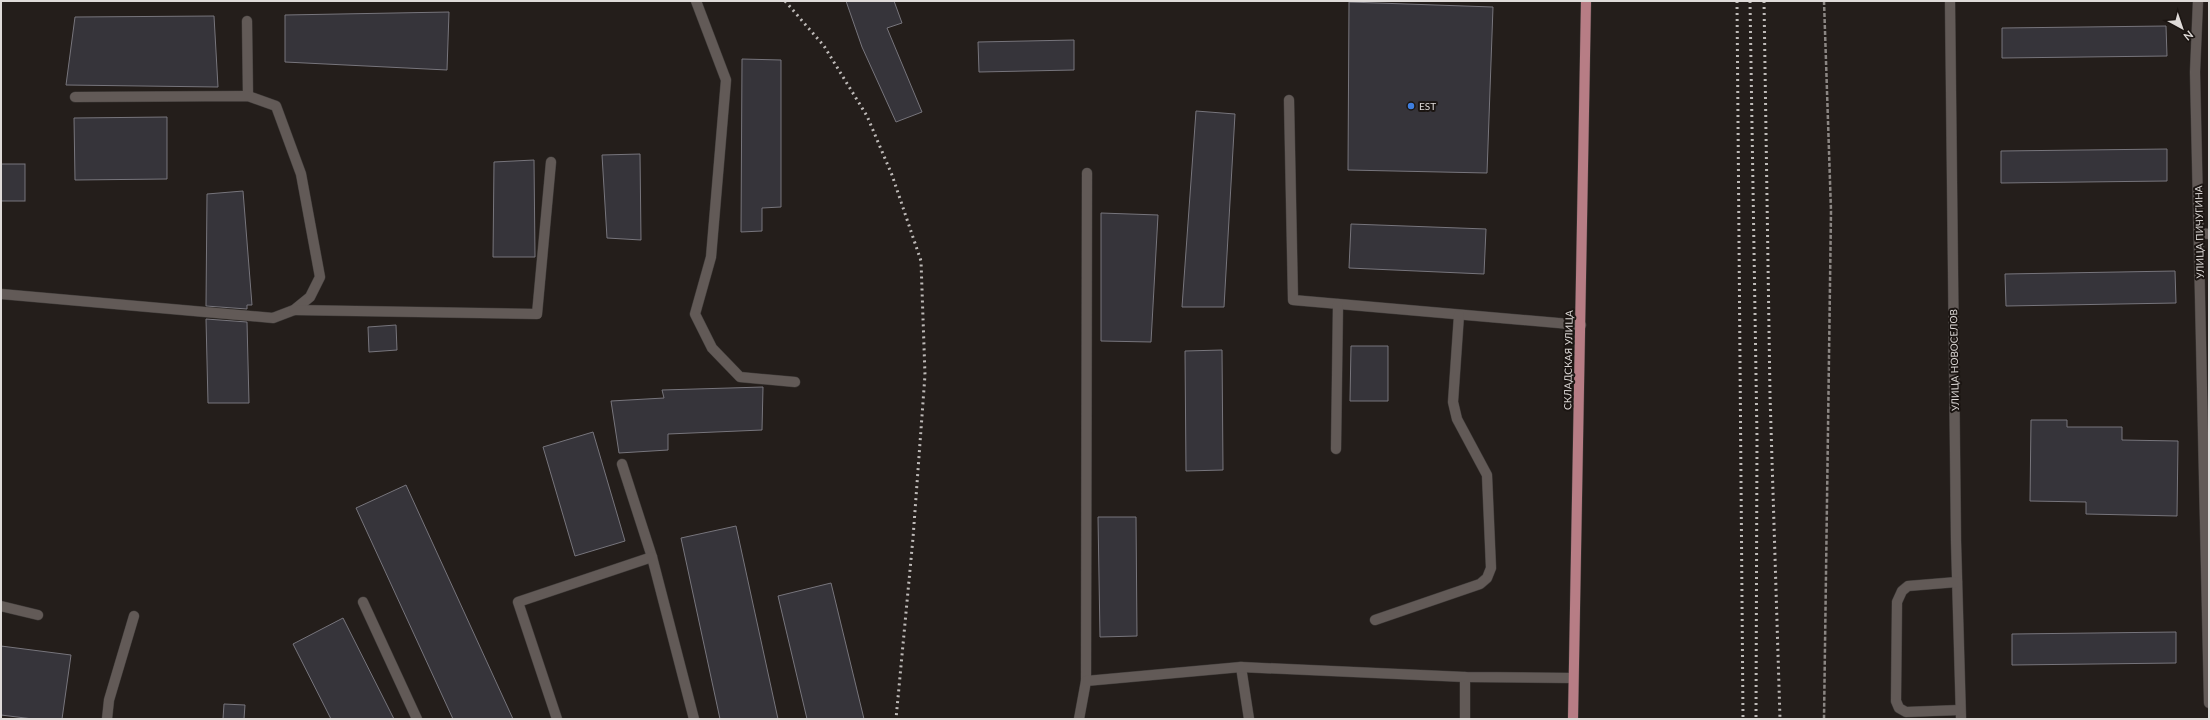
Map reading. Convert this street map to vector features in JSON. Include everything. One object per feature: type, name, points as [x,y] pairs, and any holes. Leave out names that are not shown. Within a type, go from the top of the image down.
[{"type":"main road","name":"СКЛАДСКАЯ УЛИЦА","points":[[1573,719],[1586,1]]},
{"type":"street","points":[[696,1],[726,80],[711,256],[695,314],[712,348],[740,376],[795,382]]},
{"type":"street","name":"УЛИЦА НОВОСЕЛОВ","points":[[1950,1],[1957,582],[1961,714]]},
{"type":"street","name":"УЛИЦА ПИЧУГИНА","points":[[2198,1],[2195,72],[2204,233],[2209,703]]},
{"type":"street","points":[[247,21],[248,96]]},
{"type":"street","points":[[1,294],[273,318],[294,310],[310,297],[320,277],[301,174],[276,106],[248,96],[75,97]]},
{"type":"street","points":[[1289,100],[1293,300],[1581,325]]},
{"type":"street","points":[[294,310],[537,314],[551,162]]},
{"type":"street","points":[[1079,719],[1086,681],[1087,173]]},
{"type":"street","points":[[1336,449],[1338,304]]},
{"type":"street","points":[[1375,620],[1480,584],[1487,578],[1491,568],[1487,475],[1457,419],[1453,402],[1459,315]]},
{"type":"street","points":[[622,464],[652,557],[694,719]]},
{"type":"street","points":[[557,719],[518,602],[652,557]]},
{"type":"street","points":[[1957,582],[1908,586],[1902,590],[1897,602],[1896,701],[1899,708],[1906,712],[1961,714]]},
{"type":"street","points":[[363,602],[417,719]]},
{"type":"street","points":[[1,606],[38,615]]},
{"type":"street","points":[[107,719],[109,700],[134,616]]},
{"type":"street","points":[[1086,681],[1241,667],[1465,677],[1574,678]]},
{"type":"street","points":[[1241,667],[1249,719]]},
{"type":"street","points":[[1465,677],[1465,719]]},
{"type":"path","points":[[1824,1],[1831,211],[1824,719]]},
{"type":"building","points":[[846,1],[894,1],[902,23],[887,28],[922,112],[896,122],[862,47]]},
{"type":"building","points":[[1349,2],[1493,7],[1487,173],[1348,170]]},
{"type":"building","points":[[449,12],[447,70],[285,62],[285,15]]},
{"type":"building","points":[[214,16],[218,87],[66,85],[75,17]]},
{"type":"building","points":[[2166,26],[2167,56],[2002,58],[2002,28]]},
{"type":"building","points":[[1074,40],[1074,70],[979,72],[978,42]]},
{"type":"building","points":[[742,59],[781,60],[781,207],[762,208],[762,231],[741,232]]},
{"type":"building","points":[[1196,111],[1235,114],[1224,307],[1182,307]]},
{"type":"building","points":[[167,117],[167,179],[75,180],[74,118]]},
{"type":"building","points":[[2167,149],[2167,181],[2001,183],[2001,151]]},
{"type":"building","points":[[640,154],[641,240],[607,238],[602,155]]},
{"type":"building","points":[[534,160],[535,257],[493,257],[494,162]]},
{"type":"building","points":[[1,164],[25,164],[25,201],[1,201]]},
{"type":"building","points":[[243,191],[252,305],[247,305],[247,309],[206,306],[207,194]]},
{"type":"building","points":[[1101,213],[1158,215],[1151,342],[1101,341]]},
{"type":"building","points":[[1351,224],[1486,229],[1484,274],[1349,268]]},
{"type":"building","points":[[2175,271],[2176,303],[2006,306],[2005,274]]},
{"type":"building","points":[[206,319],[247,322],[249,403],[208,403]]},
{"type":"building","points":[[396,325],[397,350],[369,352],[368,327]]},
{"type":"building","points":[[1351,346],[1388,346],[1388,401],[1350,401]]},
{"type":"building","points":[[1222,350],[1223,470],[1186,471],[1185,351]]},
{"type":"building","points":[[763,387],[762,430],[668,434],[668,450],[619,453],[611,401],[664,398],[662,390]]},
{"type":"building","points":[[2031,420],[2067,420],[2067,427],[2122,427],[2122,440],[2178,441],[2177,516],[2086,514],[2086,502],[2030,501]]},
{"type":"building","points":[[593,432],[625,541],[575,556],[543,447]]},
{"type":"building","points":[[406,485],[513,719],[453,719],[356,508]]},
{"type":"building","points":[[1098,517],[1136,517],[1137,636],[1100,637]]},
{"type":"building","points":[[736,526],[778,719],[720,719],[681,538]]},
{"type":"building","points":[[831,583],[864,719],[807,719],[778,596]]},
{"type":"building","points":[[343,618],[394,719],[331,719],[293,644]]},
{"type":"building","points":[[2176,632],[2176,663],[2012,665],[2012,634]]},
{"type":"building","points":[[1,646],[71,655],[62,719],[33,719],[1,715]]},
{"type":"building","points":[[224,704],[245,705],[244,719],[223,719]]},
{"type":"railway","points":[[785,1],[824,46],[867,116],[892,175],[921,261],[925,375],[913,538],[896,719]]},
{"type":"railway","points":[[1737,1],[1743,719]]},
{"type":"railway","points":[[1750,1],[1757,437],[1756,719]]},
{"type":"railway","points":[[1764,1],[1770,395],[1780,719]]},
{"type":"place","name":"EST","points":[[1411,106]]}]
